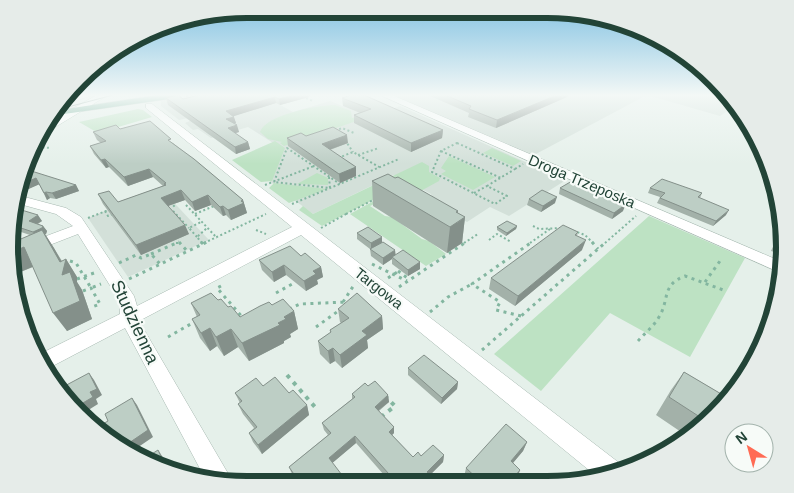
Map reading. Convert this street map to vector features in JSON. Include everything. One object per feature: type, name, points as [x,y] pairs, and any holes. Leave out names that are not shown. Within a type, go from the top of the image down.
[{"type":"street","name":"Targowa","points":[[169,118],[311,228],[470,361],[606,468]]},
{"type":"street","name":"Droga Trzeposka","points":[[437,118],[776,265]]},
{"type":"street","name":"Studzienna","points":[[22,201],[66,213],[84,223],[117,272],[128,300],[129,318],[216,474]]},
{"type":"street","points":[[18,252],[84,223]]},
{"type":"street","points":[[48,360],[311,228]]},
{"type":"path","points":[[335,134],[332,132],[342,128],[354,133]]},
{"type":"path","points":[[342,138],[349,143],[353,152],[379,167]]},
{"type":"path","points":[[474,193],[515,169],[457,143],[441,151],[432,172],[495,204],[507,196],[487,186]]},
{"type":"path","points":[[40,147],[52,148]]},
{"type":"path","points":[[274,182],[287,147],[340,184]]},
{"type":"path","points":[[358,155],[379,148]]},
{"type":"path","points":[[441,151],[500,178]]},
{"type":"path","points":[[346,164],[338,158],[353,152]]},
{"type":"path","points":[[288,204],[296,203],[399,159]]},
{"type":"path","points":[[260,188],[315,166]]},
{"type":"path","points":[[354,169],[361,175]]},
{"type":"path","points":[[329,177],[330,188]]},
{"type":"path","points":[[274,182],[330,188]]},
{"type":"path","points":[[311,228],[347,215],[381,196]]},
{"type":"path","points":[[176,208],[168,202],[203,244]]},
{"type":"path","points":[[186,204],[217,238]]},
{"type":"path","points":[[195,214],[216,205]]},
{"type":"path","points":[[84,223],[113,208]]},
{"type":"path","points":[[470,361],[645,208]]},
{"type":"path","points":[[105,211],[108,216],[116,213]]},
{"type":"path","points":[[77,280],[84,277],[160,264],[268,214]]},
{"type":"path","points":[[189,228],[202,222]]},
{"type":"path","points":[[533,226],[539,229],[573,229],[585,235],[598,249]]},
{"type":"path","points":[[197,237],[208,228]]},
{"type":"path","points":[[430,312],[448,297],[472,284],[550,229]]},
{"type":"path","points":[[398,288],[478,234]]},
{"type":"path","points":[[489,240],[497,234],[511,242]]},
{"type":"path","points":[[540,236],[545,239]]},
{"type":"path","points":[[84,291],[117,272],[136,255],[141,258],[179,242],[188,251]]},
{"type":"path","points":[[525,246],[530,249]]},
{"type":"path","points":[[151,254],[160,264]]},
{"type":"path","points":[[508,258],[514,261]]},
{"type":"path","points":[[70,260],[76,263],[100,304],[92,307]]},
{"type":"path","points":[[379,260],[371,265],[409,281]]},
{"type":"path","points":[[705,282],[720,261]]},
{"type":"path","points":[[387,279],[400,270],[409,281]]},
{"type":"path","points":[[491,271],[496,274]]},
{"type":"path","points":[[638,341],[660,316],[667,291],[673,281],[685,276],[726,291]]},
{"type":"path","points":[[276,293],[294,283]]},
{"type":"path","points":[[343,302],[355,283]]},
{"type":"path","points":[[226,284],[217,288],[250,326]]},
{"type":"path","points":[[472,284],[500,302],[496,310],[521,316]]},
{"type":"path","points":[[282,309],[290,309],[300,304],[351,302],[316,326]]},
{"type":"path","points":[[222,307],[230,303]]},
{"type":"path","points":[[168,337],[199,320]]},
{"type":"path","points":[[287,374],[315,407]]},
{"type":"path","points":[[296,395],[301,391]]},
{"type":"path","points":[[375,414],[380,419],[395,406],[382,392]]},
{"type":"shaded area","points":[[197,118],[427,118],[566,180],[509,216],[490,207],[467,222],[434,203],[431,194],[394,175],[313,214],[244,162],[281,148],[248,127],[211,138],[198,129],[193,130],[185,123]]},
{"type":"shaded area","points":[[447,118],[604,118],[534,155]]},
{"type":"shaded area","points":[[164,192],[209,240],[128,277],[88,218],[134,199]]},
{"type":"green space","points":[[97,118],[149,118],[98,133],[79,122]]},
{"type":"green space","points":[[277,118],[365,118],[284,146],[280,143],[282,142],[268,139],[260,132]]},
{"type":"green space","points":[[275,141],[285,148],[272,181],[261,182],[232,160]]},
{"type":"green space","points":[[492,148],[521,161],[513,166],[483,153]]},
{"type":"green space","points":[[449,156],[495,177],[473,190],[441,174],[446,171],[441,168]]},
{"type":"green space","points":[[422,162],[429,166],[429,172],[440,178],[439,181],[417,193],[383,195],[322,226],[299,210],[303,206],[313,214]]},
{"type":"green space","points":[[317,173],[328,178],[328,185],[297,184]]},
{"type":"green space","points":[[274,183],[327,189],[289,203],[269,188]]},
{"type":"green space","points":[[381,197],[385,199],[370,206],[385,216],[392,217],[446,254],[426,266],[350,214]]},
{"type":"green space","points":[[649,216],[745,258],[690,357],[610,313],[541,391],[494,354]]},
{"type":"building","points":[[194,118],[230,118],[226,119],[237,125],[228,128],[248,142],[235,147]]},
{"type":"building","points":[[360,118],[416,118],[443,130],[411,143]]},
{"type":"building","points":[[150,121],[171,139],[168,140],[194,159],[243,200],[241,201],[244,203],[228,210],[223,206],[220,207],[208,195],[192,202],[181,190],[161,198],[185,225],[136,245],[98,194],[109,191],[118,202],[166,185],[164,184],[166,183],[149,169],[124,177],[105,159],[101,160],[90,146],[106,141],[93,132],[116,125],[120,129]]},
{"type":"building","points":[[333,127],[347,135],[322,144],[356,167],[339,174],[287,138],[301,133],[306,136]]},
{"type":"building","points":[[31,171],[76,185],[52,193],[44,193],[36,178],[27,182]]},
{"type":"building","points":[[388,174],[395,178],[398,177],[458,211],[456,212],[465,217],[450,227],[372,181]]},
{"type":"building","points":[[662,179],[702,193],[698,197],[729,210],[716,221],[660,198],[665,193],[650,188]]},
{"type":"building","points":[[572,181],[626,204],[614,213],[560,188]]},
{"type":"building","points":[[542,190],[557,197],[543,206],[529,199]]},
{"type":"building","points":[[20,210],[38,215],[29,221],[43,226],[33,232],[18,227]]},
{"type":"building","points":[[507,221],[517,226],[507,233],[497,227]]},
{"type":"building","points":[[563,225],[578,232],[575,235],[586,240],[518,296],[491,278]]},
{"type":"building","points":[[368,227],[382,237],[371,243],[357,233]]},
{"type":"building","points":[[42,230],[60,262],[66,259],[62,275],[70,272],[80,301],[53,313],[24,247],[18,250],[18,240]]},
{"type":"building","points":[[383,242],[395,250],[383,258],[370,249]]},
{"type":"building","points":[[290,246],[301,256],[305,253],[321,267],[313,271],[316,274],[304,281],[284,265],[272,272],[259,260]]},
{"type":"building","points":[[403,250],[420,262],[408,270],[392,257]]},
{"type":"building","points":[[211,293],[218,300],[221,299],[228,307],[231,306],[240,317],[269,302],[272,305],[283,299],[294,311],[284,317],[286,319],[278,323],[280,325],[242,343],[231,329],[216,337],[210,328],[201,333],[192,319],[200,315],[191,303]]},
{"type":"building","points":[[357,293],[382,316],[362,331],[367,335],[340,355],[333,348],[328,351],[318,341],[331,332],[330,330],[349,318],[338,309]]},
{"type":"building","points":[[424,355],[458,382],[442,398],[408,368]]},
{"type":"building","points":[[684,372],[722,394],[700,417],[669,397]]},
{"type":"building","points":[[89,373],[97,389],[90,392],[93,397],[81,404],[65,386]]},
{"type":"building","points":[[275,377],[289,393],[293,390],[307,405],[258,445],[249,433],[257,427],[238,404],[242,401],[235,393],[256,378],[263,386]]},
{"type":"building","points":[[375,381],[388,395],[375,407],[394,427],[389,432],[413,457],[418,452],[421,456],[433,445],[444,455],[427,472],[431,476],[391,476],[355,436],[329,458],[343,476],[295,476],[289,467],[331,433],[322,423],[355,397],[352,394],[365,383],[368,386]]},
{"type":"building","points":[[132,398],[148,430],[129,443],[102,424],[108,421],[105,414]]},
{"type":"building","points":[[506,424],[527,442],[511,461],[520,470],[515,476],[475,476],[466,468]]},
{"type":"building","points":[[158,450],[162,459],[159,458],[151,455]]}]
